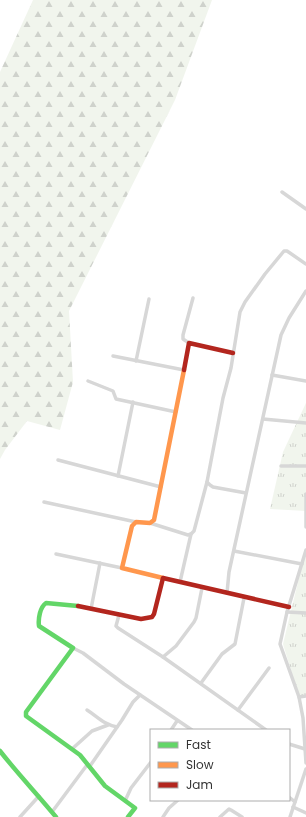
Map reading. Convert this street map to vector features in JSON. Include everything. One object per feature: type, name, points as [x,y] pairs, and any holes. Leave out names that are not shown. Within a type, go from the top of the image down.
[{"type":"street","points":[[282,192],[306,209]]},
{"type":"street","points":[[180,582],[191,534],[194,531],[207,482],[240,312],[245,302],[265,274],[286,250],[306,264]]},
{"type":"street","points":[[227,593],[229,572],[281,335],[288,318],[306,291]]},
{"type":"street","points":[[193,298],[183,339],[189,343],[233,353]]},
{"type":"street","points":[[136,361],[149,299]]},
{"type":"street","points":[[150,523],[154,520],[189,343]]},
{"type":"street","points":[[113,356],[184,370]]},
{"type":"street","points":[[272,375],[306,381]]},
{"type":"street","points":[[88,381],[113,391],[116,399],[176,412]]},
{"type":"street","points":[[118,476],[133,402]]},
{"type":"street","points":[[263,419],[306,423]]},
{"type":"street","points":[[58,460],[161,487]]},
{"type":"street","points":[[281,466],[306,466]]},
{"type":"street","points":[[207,482],[213,487],[246,493]]},
{"type":"street","points":[[306,494],[306,527]]},
{"type":"street","points":[[44,502],[136,522],[150,523],[188,535],[191,534]]},
{"type":"street","points":[[122,568],[132,526],[136,522]]},
{"type":"street","points":[[306,550],[288,609],[280,646],[299,697],[303,718],[306,763]]},
{"type":"street","points":[[234,552],[302,564]]},
{"type":"street","points":[[56,554],[122,568],[306,613]]},
{"type":"street","points":[[91,609],[100,563]]},
{"type":"street","points":[[163,578],[153,616],[141,619],[91,609],[46,603],[43,605],[38,621],[39,626],[83,653],[106,671],[190,729]]},
{"type":"street","points":[[163,656],[176,646],[194,622],[202,588]]},
{"type":"street","points":[[201,683],[222,654],[235,644],[244,598]]},
{"type":"street","points":[[120,615],[116,626],[118,628],[163,656],[265,729]]},
{"type":"street","points":[[73,648],[39,693],[26,714],[27,717],[72,748],[90,766],[105,786],[135,808],[128,817]]},
{"type":"street","points":[[238,710],[269,668]]},
{"type":"street","points":[[52,812],[87,765],[90,766],[133,702],[140,695]]},
{"type":"street","points":[[299,697],[306,696]]},
{"type":"street","points":[[87,710],[108,725],[117,727]]},
{"type":"street","points":[[172,729],[177,721]]},
{"type":"street","points":[[72,748],[92,731],[108,725]]},
{"type":"street","points":[[290,744],[305,749]]},
{"type":"street","points":[[0,751],[24,782],[39,796],[56,817]]},
{"type":"street","points":[[125,801],[131,788],[150,763]]},
{"type":"street","points":[[290,817],[306,768]]},
{"type":"street","points":[[20,817],[39,796]]},
{"type":"street","points":[[290,798],[295,802]]},
{"type":"street","points":[[163,817],[169,808],[177,801]]},
{"type":"street","points":[[293,807],[306,813]]},
{"type":"street","points":[[220,817],[229,809],[242,817]]},
{"type":"green space","points":[[33,0],[212,0],[175,100],[69,311],[73,382],[60,430],[27,421],[0,459],[0,72]]},
{"type":"green space","points":[[306,403],[306,511],[270,509],[283,452]]},
{"type":"green space","points":[[306,549],[306,696],[299,697],[283,644]]},
{"type":"traffic: fast","points":[[78,606],[46,603],[42,607],[39,617],[39,626],[73,648],[26,712],[26,716],[80,755],[105,786],[135,808],[128,817]]},
{"type":"traffic: fast","points":[[0,751],[56,817]]},
{"type":"traffic: slow","points":[[163,578],[122,568],[132,526],[136,522],[150,523],[154,520],[184,370]]},
{"type":"traffic: jam","points":[[184,370],[189,343],[233,353]]},
{"type":"traffic: jam","points":[[78,606],[141,619],[152,617],[163,578],[289,607]]}]
